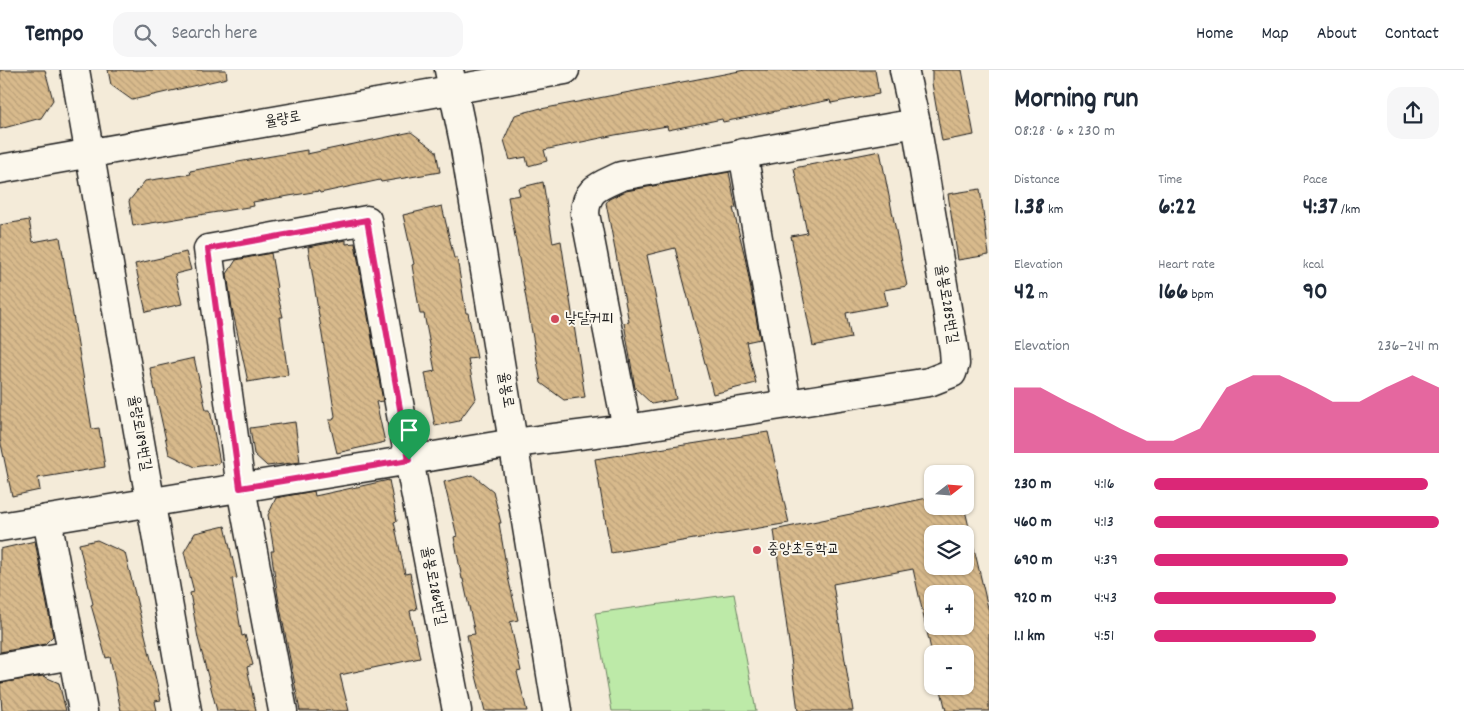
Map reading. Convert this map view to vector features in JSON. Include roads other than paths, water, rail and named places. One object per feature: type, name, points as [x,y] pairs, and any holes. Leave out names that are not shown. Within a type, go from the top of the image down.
[{"type":"street","name":"율량로189번길","points":[[75,70],[187,711]]},
{"type":"street","name":"율량로","points":[[0,169],[91,154],[450,80],[565,70]]},
{"type":"street","name":"율봉로285번길","points":[[514,443],[627,429],[929,382],[952,373],[955,364],[954,350],[916,123],[904,70]]},
{"type":"street","name":"율봉로","points":[[450,80],[464,142],[557,711]]},
{"type":"street","points":[[627,429],[585,214],[586,199],[595,189],[621,176],[916,123]]},
{"type":"street","points":[[743,153],[787,403]]},
{"type":"street","name":"율봉로286번길","points":[[240,488],[208,249],[367,220],[409,460],[457,711]]},
{"type":"street","points":[[0,527],[514,443]]},
{"type":"street","points":[[240,488],[283,711]]},
{"type":"street","points":[[46,520],[83,711]]},
{"type":"street","points":[[0,668],[72,655]]},
{"type":"place","name":"낮달커피","points":[[555,319]]},
{"type":"place","name":"중앙초등학교","points":[[757,550]]}]
